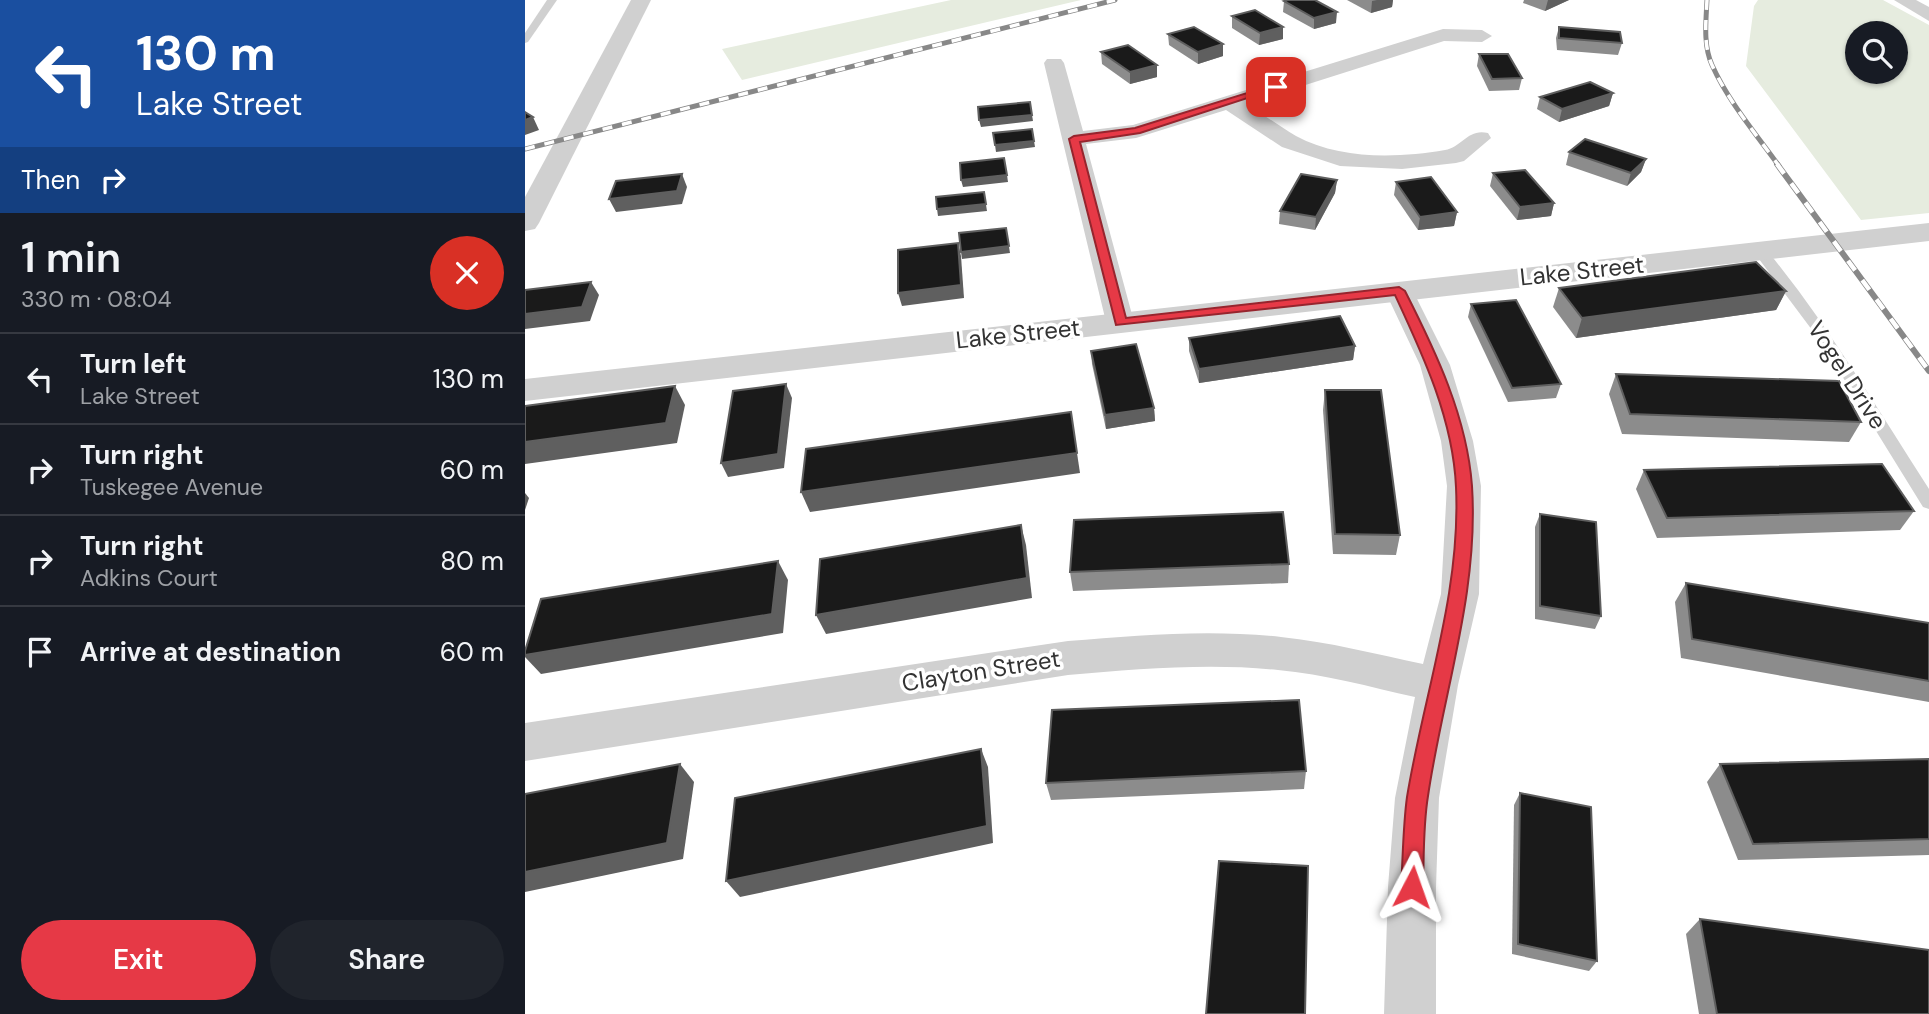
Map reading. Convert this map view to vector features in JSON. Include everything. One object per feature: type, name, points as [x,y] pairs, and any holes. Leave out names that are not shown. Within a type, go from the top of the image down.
[{"type":"street","points":[[525,223],[641,0]]},
{"type":"street","points":[[1903,0],[1929,15]]},
{"type":"street","points":[[1074,139],[1136,131],[1443,35],[1482,36]]},
{"type":"street","points":[[1054,63],[1120,322]]},
{"type":"street","points":[[1229,102],[1290,142],[1340,159],[1402,162],[1456,156],[1480,138]]},
{"type":"street","name":"Lake Street","points":[[525,390],[1929,232]]},
{"type":"street","points":[[1399,291],[1435,365],[1457,440],[1464,486],[1459,594],[1417,798],[1412,887],[1411,1014]]},
{"type":"street","name":"Clayton Street","points":[[525,742],[1068,658],[1128,652],[1245,652],[1307,657],[1439,685]]},
{"type":"lane","points":[[525,40],[552,0]]},
{"type":"lane","name":"Vogel Drive","points":[[1759,251],[1778,272],[1852,381],[1929,503]]},
{"type":"shaded area","points":[[951,0],[1081,0],[742,80],[722,49]]},
{"type":"shaded area","points":[[1758,0],[1883,0],[1929,25],[1929,213],[1861,220],[1746,66],[1754,6]]},
{"type":"building","points":[[1315,0],[1337,12],[1314,18],[1284,1]]},
{"type":"building","points":[[1255,10],[1283,27],[1260,33],[1232,16]]},
{"type":"building","points":[[1194,27],[1223,44],[1198,52],[1168,34]]},
{"type":"building","points":[[1559,27],[1620,32],[1622,43],[1559,38]]},
{"type":"building","points":[[1128,45],[1157,65],[1130,72],[1101,52]]},
{"type":"building","points":[[1479,54],[1508,54],[1522,78],[1492,79]]},
{"type":"building","points":[[1590,82],[1613,93],[1562,109],[1540,97]]},
{"type":"building","points":[[1030,102],[1032,115],[979,120],[978,107]]},
{"type":"building","points":[[525,112],[533,117],[525,120]]},
{"type":"building","points":[[1032,129],[1034,141],[995,145],[993,133]]},
{"type":"building","points":[[1585,139],[1646,159],[1631,173],[1569,152]]},
{"type":"building","points":[[1004,158],[1007,175],[961,180],[960,163]]},
{"type":"building","points":[[1525,170],[1554,203],[1520,207],[1493,173]]},
{"type":"building","points":[[682,174],[677,191],[609,199],[616,181]]},
{"type":"building","points":[[1301,174],[1337,180],[1316,217],[1280,211]]},
{"type":"building","points":[[1431,177],[1457,212],[1420,217],[1396,182]]},
{"type":"building","points":[[984,192],[986,204],[937,209],[936,197]]},
{"type":"building","points":[[1006,228],[1009,246],[961,252],[959,233]]},
{"type":"building","points":[[958,243],[961,285],[898,293],[898,250]]},
{"type":"building","points":[[1756,262],[1786,291],[1582,318],[1559,288]]},
{"type":"building","points":[[591,282],[582,307],[525,314],[525,290]]},
{"type":"building","points":[[1516,300],[1561,384],[1512,388],[1471,304]]},
{"type":"building","points":[[1340,316],[1355,346],[1199,369],[1189,338]]},
{"type":"building","points":[[1136,344],[1154,408],[1105,415],[1091,351]]},
{"type":"building","points":[[1616,374],[1839,381],[1861,422],[1630,414]]},
{"type":"building","points":[[786,384],[778,454],[721,463],[733,391]]},
{"type":"building","points":[[675,386],[666,423],[525,442],[525,406]]},
{"type":"building","points":[[1325,390],[1381,390],[1400,535],[1335,534]]},
{"type":"building","points":[[1071,412],[1077,453],[801,492],[806,449]]},
{"type":"building","points":[[1882,464],[1914,511],[1667,518],[1644,470]]},
{"type":"building","points":[[1283,512],[1289,564],[1070,572],[1074,520]]},
{"type":"building","points":[[1540,514],[1596,522],[1601,616],[1540,606]]},
{"type":"building","points":[[1021,525],[1027,578],[816,615],[820,559]]},
{"type":"building","points":[[778,561],[772,614],[525,655],[541,599]]},
{"type":"building","points":[[1686,583],[1929,623],[1929,681],[1692,639]]},
{"type":"building","points":[[1299,700],[1306,771],[1046,783],[1052,710]]},
{"type":"building","points":[[981,749],[987,826],[726,881],[735,798]]},
{"type":"building","points":[[1929,759],[1929,839],[1753,844],[1720,764]]},
{"type":"building","points":[[680,764],[667,843],[525,872],[525,794]]},
{"type":"building","points":[[1520,793],[1591,807],[1597,961],[1518,944]]},
{"type":"building","points":[[1219,861],[1308,866],[1305,1014],[1206,1014]]},
{"type":"building","points":[[1700,919],[1929,950],[1929,1014],[1717,1014]]},
{"type":"railway","points":[[525,149],[1115,0]]},
{"type":"railway","points":[[1707,0],[1706,41],[1712,65],[1734,104],[1779,166]]},
{"type":"railway","points":[[1777,164],[1929,371]]},
{"type":"route","points":[[1276,87],[1136,131],[1074,139],[1120,322],[1399,291],[1435,365],[1457,440],[1464,486],[1463,532],[1459,594],[1417,798],[1412,887]]}]
